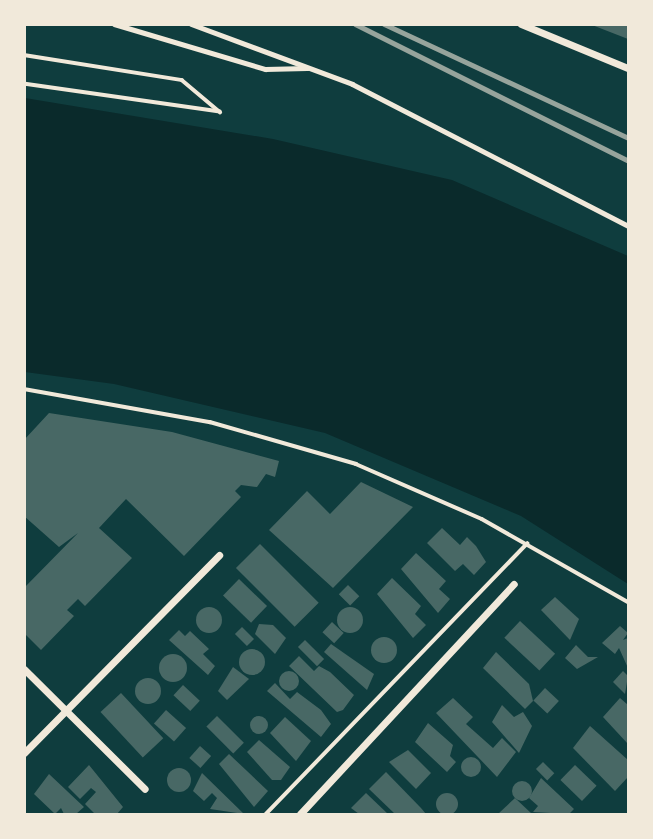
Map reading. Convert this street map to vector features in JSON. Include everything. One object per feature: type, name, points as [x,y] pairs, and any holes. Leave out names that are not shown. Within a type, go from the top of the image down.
[{"type":"street","points":[[521,24],[628,68]]},
{"type":"street","points":[[24,753],[219,555]]},
{"type":"street","points":[[300,814],[514,584]]},
{"type":"street","points":[[24,669],[145,789]]},
{"type":"lane","points":[[114,24],[265,69],[311,67]]},
{"type":"lane","points":[[191,24],[311,67],[628,226]]},
{"type":"path","points":[[24,55],[182,80],[220,112],[24,84]]},
{"type":"path","points":[[24,389],[143,408],[293,443],[437,498],[527,543],[628,602]]},
{"type":"path","points":[[266,814],[527,543]]},
{"type":"water","points":[[25,98],[273,139],[452,180],[628,256],[628,584],[521,516],[325,433],[114,384],[25,372]]},
{"type":"building","points":[[628,24],[628,39],[592,25]]},
{"type":"building","points":[[49,413],[172,432],[279,461],[275,477],[266,474],[257,487],[241,485],[235,491],[241,497],[184,556],[126,499],[99,528],[132,558],[85,606],[78,599],[67,610],[74,616],[41,650],[24,633],[24,588],[78,533],[59,547],[24,516],[24,440]]},
{"type":"building","points":[[361,482],[413,507],[333,588],[269,530],[307,491],[330,514]]},
{"type":"building","points":[[442,528],[460,545],[467,537],[476,546],[486,562],[474,575],[463,564],[455,571],[427,543]]},
{"type":"building","points":[[260,544],[319,603],[295,627],[236,568]]},
{"type":"building","points":[[416,553],[446,581],[439,589],[450,599],[438,613],[401,569]]},
{"type":"building","points":[[392,578],[421,606],[415,614],[426,625],[413,638],[377,594]]},
{"type":"building","points":[[239,579],[267,606],[251,623],[223,596]]},
{"type":"building","points":[[348,585],[359,596],[350,606],[339,594]]},
{"type":"building","points":[[555,597],[579,619],[570,640],[541,610]]},
{"type":"building","points":[[209,607],[218,611],[222,620],[218,629],[209,633],[200,629],[196,620],[200,611]]},
{"type":"building","points":[[350,607],[359,611],[363,620],[359,629],[350,633],[341,629],[337,620],[341,611]]},
{"type":"building","points":[[520,621],[555,654],[539,671],[504,638]]},
{"type":"building","points":[[332,622],[344,633],[334,643],[322,632]]},
{"type":"building","points":[[259,624],[273,625],[286,638],[275,654],[255,634]]},
{"type":"building","points":[[620,626],[628,633],[623,640],[628,638],[628,668],[619,648],[615,654],[602,643]]},
{"type":"building","points":[[242,627],[254,639],[247,646],[235,634]]},
{"type":"building","points":[[179,630],[185,636],[190,631],[209,649],[203,654],[215,666],[208,675],[169,640]]},
{"type":"building","points":[[384,637],[393,641],[397,650],[393,659],[384,663],[375,659],[371,650],[375,641]]},
{"type":"building","points":[[305,640],[324,659],[317,666],[298,647]]},
{"type":"building","points":[[331,644],[374,674],[367,690],[324,652]]},
{"type":"building","points":[[576,645],[588,657],[598,657],[577,669],[565,658]]},
{"type":"building","points":[[252,649],[261,653],[265,662],[261,671],[252,675],[243,671],[239,662],[243,653]]},
{"type":"building","points":[[496,652],[529,684],[533,701],[525,709],[483,668]]},
{"type":"building","points":[[173,654],[183,658],[187,668],[183,678],[173,682],[163,678],[159,668],[163,658]]},
{"type":"building","points":[[299,656],[314,671],[319,666],[330,672],[354,695],[343,710],[337,712],[289,666]]},
{"type":"building","points":[[233,667],[249,679],[227,700],[218,691]]},
{"type":"building","points":[[289,671],[296,674],[299,681],[296,688],[289,691],[282,688],[279,681],[282,674]]},
{"type":"building","points":[[623,671],[628,676],[625,694],[613,682]]},
{"type":"building","points":[[148,678],[158,681],[161,691],[158,701],[148,704],[138,701],[135,691],[138,681]]},
{"type":"building","points":[[275,683],[290,699],[297,692],[321,710],[331,724],[321,737],[267,691]]},
{"type":"building","points":[[183,685],[200,701],[190,711],[173,695]]},
{"type":"building","points":[[545,688],[559,701],[547,713],[533,700]]},
{"type":"building","points":[[121,693],[163,738],[143,757],[101,712]]},
{"type":"building","points":[[453,698],[473,717],[466,724],[493,748],[502,738],[516,752],[497,777],[436,713]]},
{"type":"building","points":[[620,698],[628,705],[628,744],[603,717]]},
{"type":"building","points":[[502,705],[514,717],[523,712],[532,726],[519,753],[492,722]]},
{"type":"building","points":[[166,710],[186,728],[174,741],[154,723]]},
{"type":"building","points":[[217,716],[244,743],[233,753],[206,727]]},
{"type":"building","points":[[259,716],[265,719],[268,725],[265,731],[259,734],[253,731],[250,725],[253,719]]},
{"type":"building","points":[[285,717],[311,741],[296,761],[270,733]]},
{"type":"building","points":[[428,723],[453,745],[450,756],[456,762],[447,772],[415,742]]},
{"type":"building","points":[[590,726],[628,760],[628,777],[615,791],[573,748]]},
{"type":"building","points":[[259,740],[290,767],[281,780],[272,780],[247,752]]},
{"type":"building","points":[[200,746],[211,756],[200,768],[189,758]]},
{"type":"building","points":[[408,750],[431,773],[416,789],[389,762]]},
{"type":"building","points":[[229,754],[268,791],[254,807],[219,764]]},
{"type":"building","points":[[471,757],[478,760],[481,767],[478,774],[471,777],[464,774],[461,767],[464,760]]},
{"type":"building","points":[[543,762],[554,773],[547,780],[536,769]]},
{"type":"building","points":[[89,765],[123,807],[117,814],[95,814],[85,804],[96,792],[91,788],[80,799],[68,787]]},
{"type":"building","points":[[575,765],[597,786],[582,801],[560,780]]},
{"type":"building","points":[[179,768],[190,775],[191,780],[184,791],[179,792],[168,785],[167,780],[174,769]]},
{"type":"building","points":[[386,772],[426,814],[395,814],[369,789]]},
{"type":"building","points":[[202,773],[244,814],[210,809],[217,798],[212,793],[204,801],[193,791]]},
{"type":"building","points":[[49,774],[84,807],[76,814],[64,814],[61,808],[55,814],[34,794]]},
{"type":"building","points":[[541,778],[574,809],[569,814],[533,812],[538,806],[529,798]]},
{"type":"building","points":[[522,781],[529,784],[532,791],[529,798],[522,801],[515,798],[512,791],[515,784]]},
{"type":"building","points":[[366,793],[388,814],[359,814],[351,808]]},
{"type":"building","points":[[447,793],[455,796],[458,804],[455,812],[447,815],[439,812],[436,804],[439,796]]},
{"type":"building","points":[[515,798],[532,814],[498,814]]},
{"type":"railway","points":[[355,24],[628,161]]},
{"type":"railway","points":[[384,24],[628,138]]}]
